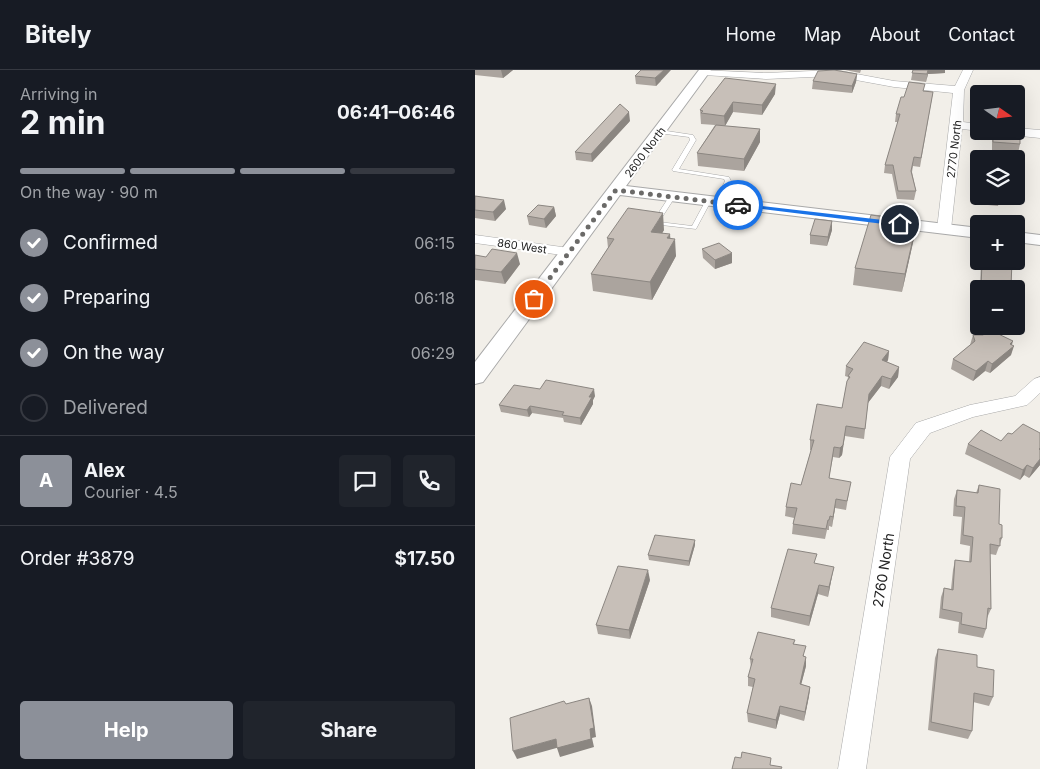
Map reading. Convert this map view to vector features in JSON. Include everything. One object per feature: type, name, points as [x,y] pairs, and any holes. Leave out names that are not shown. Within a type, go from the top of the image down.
[{"type":"street","name":"2770 North","points":[[944,229],[957,125],[959,90],[968,70]]},
{"type":"street","points":[[705,71],[766,76],[834,73],[894,84],[959,90]]},
{"type":"street","name":"2600 North","points":[[475,378],[705,71]]},
{"type":"street","points":[[957,125],[970,127]]},
{"type":"street","points":[[1025,132],[1040,134]]},
{"type":"street","points":[[616,190],[970,232]]},
{"type":"street","points":[[1025,238],[1040,240]]},
{"type":"street","name":"860 West","points":[[475,239],[569,252]]},
{"type":"street","name":"2760 North","points":[[852,769],[901,457],[923,428],[970,411],[1021,401],[1039,387]]},
{"type":"lane","points":[[660,132],[691,136],[693,140],[675,170],[727,178],[729,181],[694,228],[655,223],[672,197]]},
{"type":"lane","points":[[733,225],[743,205]]},
{"type":"building","points":[[641,70],[664,70],[655,78],[635,76]]},
{"type":"building","points":[[834,70],[857,74],[852,86],[813,81],[818,71]]},
{"type":"building","points":[[913,70],[928,70],[927,74],[912,73]]},
{"type":"building","points":[[725,78],[776,84],[762,105],[733,102],[724,116],[701,113],[703,111],[700,110]]},
{"type":"building","points":[[909,82],[925,84],[923,91],[933,92],[921,158],[914,157],[911,171],[916,191],[898,191],[893,165],[885,165],[900,114],[896,114],[901,97],[904,97]]},
{"type":"building","points":[[620,104],[629,112],[591,154],[575,152]]},
{"type":"building","points":[[716,125],[760,129],[744,159],[697,153]]},
{"type":"building","points":[[993,140],[1020,140],[1020,144],[993,142]]},
{"type":"building","points":[[475,196],[504,200],[493,212],[475,210]]},
{"type":"building","points":[[538,205],[554,207],[544,219],[527,216]]},
{"type":"building","points":[[628,208],[663,213],[651,232],[670,234],[667,238],[675,239],[650,282],[591,274],[614,239],[607,238]]},
{"type":"building","points":[[871,215],[917,221],[905,274],[855,268]]},
{"type":"building","points":[[815,219],[832,221],[828,237],[810,235]]},
{"type":"building","points":[[719,243],[732,253],[715,260],[702,249]]},
{"type":"building","points":[[492,249],[517,253],[501,272],[475,269],[475,255],[486,257]]},
{"type":"building","points":[[982,270],[1012,270],[1011,280],[981,280]]},
{"type":"building","points":[[973,335],[1000,335],[1013,341],[1010,344],[1014,346],[992,364],[988,361],[976,371],[953,359],[975,341]]},
{"type":"building","points":[[864,342],[889,351],[882,360],[899,367],[891,379],[882,376],[869,394],[865,429],[846,426],[843,445],[840,448],[834,447],[829,478],[851,482],[847,501],[836,499],[833,517],[830,516],[826,529],[793,524],[797,508],[786,507],[791,483],[801,485],[814,440],[810,440],[817,404],[842,408],[847,381],[850,377],[848,376],[853,369],[846,366]]},
{"type":"building","points":[[546,380],[594,389],[589,397],[592,397],[580,418],[562,415],[564,412],[530,406],[527,410],[499,405],[514,385],[540,389]]},
{"type":"building","points":[[1023,424],[1040,433],[1040,459],[1033,468],[1027,465],[1023,470],[968,444],[981,430],[1001,441],[1008,433],[1012,434]]},
{"type":"building","points":[[979,485],[1000,489],[999,524],[1002,525],[1000,546],[990,544],[991,609],[988,608],[986,629],[961,624],[962,613],[942,609],[944,588],[953,590],[955,560],[971,562],[973,537],[963,535],[965,507],[956,506],[957,490],[978,493]]},
{"type":"building","points":[[655,535],[695,540],[689,561],[648,555]]},
{"type":"building","points":[[788,549],[817,554],[814,563],[834,567],[829,587],[819,585],[810,616],[771,608]]},
{"type":"building","points":[[618,566],[648,570],[629,630],[596,625]]},
{"type":"building","points":[[758,632],[795,640],[793,644],[806,646],[803,656],[806,657],[800,684],[810,687],[805,712],[780,706],[776,720],[747,713],[755,679],[748,677],[753,659],[750,659]]},
{"type":"building","points":[[938,649],[977,655],[977,667],[994,670],[993,697],[974,693],[972,731],[931,722]]},
{"type":"building","points":[[589,698],[594,728],[590,729],[591,739],[557,748],[556,739],[513,751],[510,718],[564,701],[566,704]]},
{"type":"building","points":[[742,752],[771,758],[770,765],[782,767],[781,769],[732,769],[735,757],[741,758]]},
{"type":"way so far","points":[[534,299],[616,190],[738,205]]},
{"type":"route","points":[[738,205],[900,224]]}]
